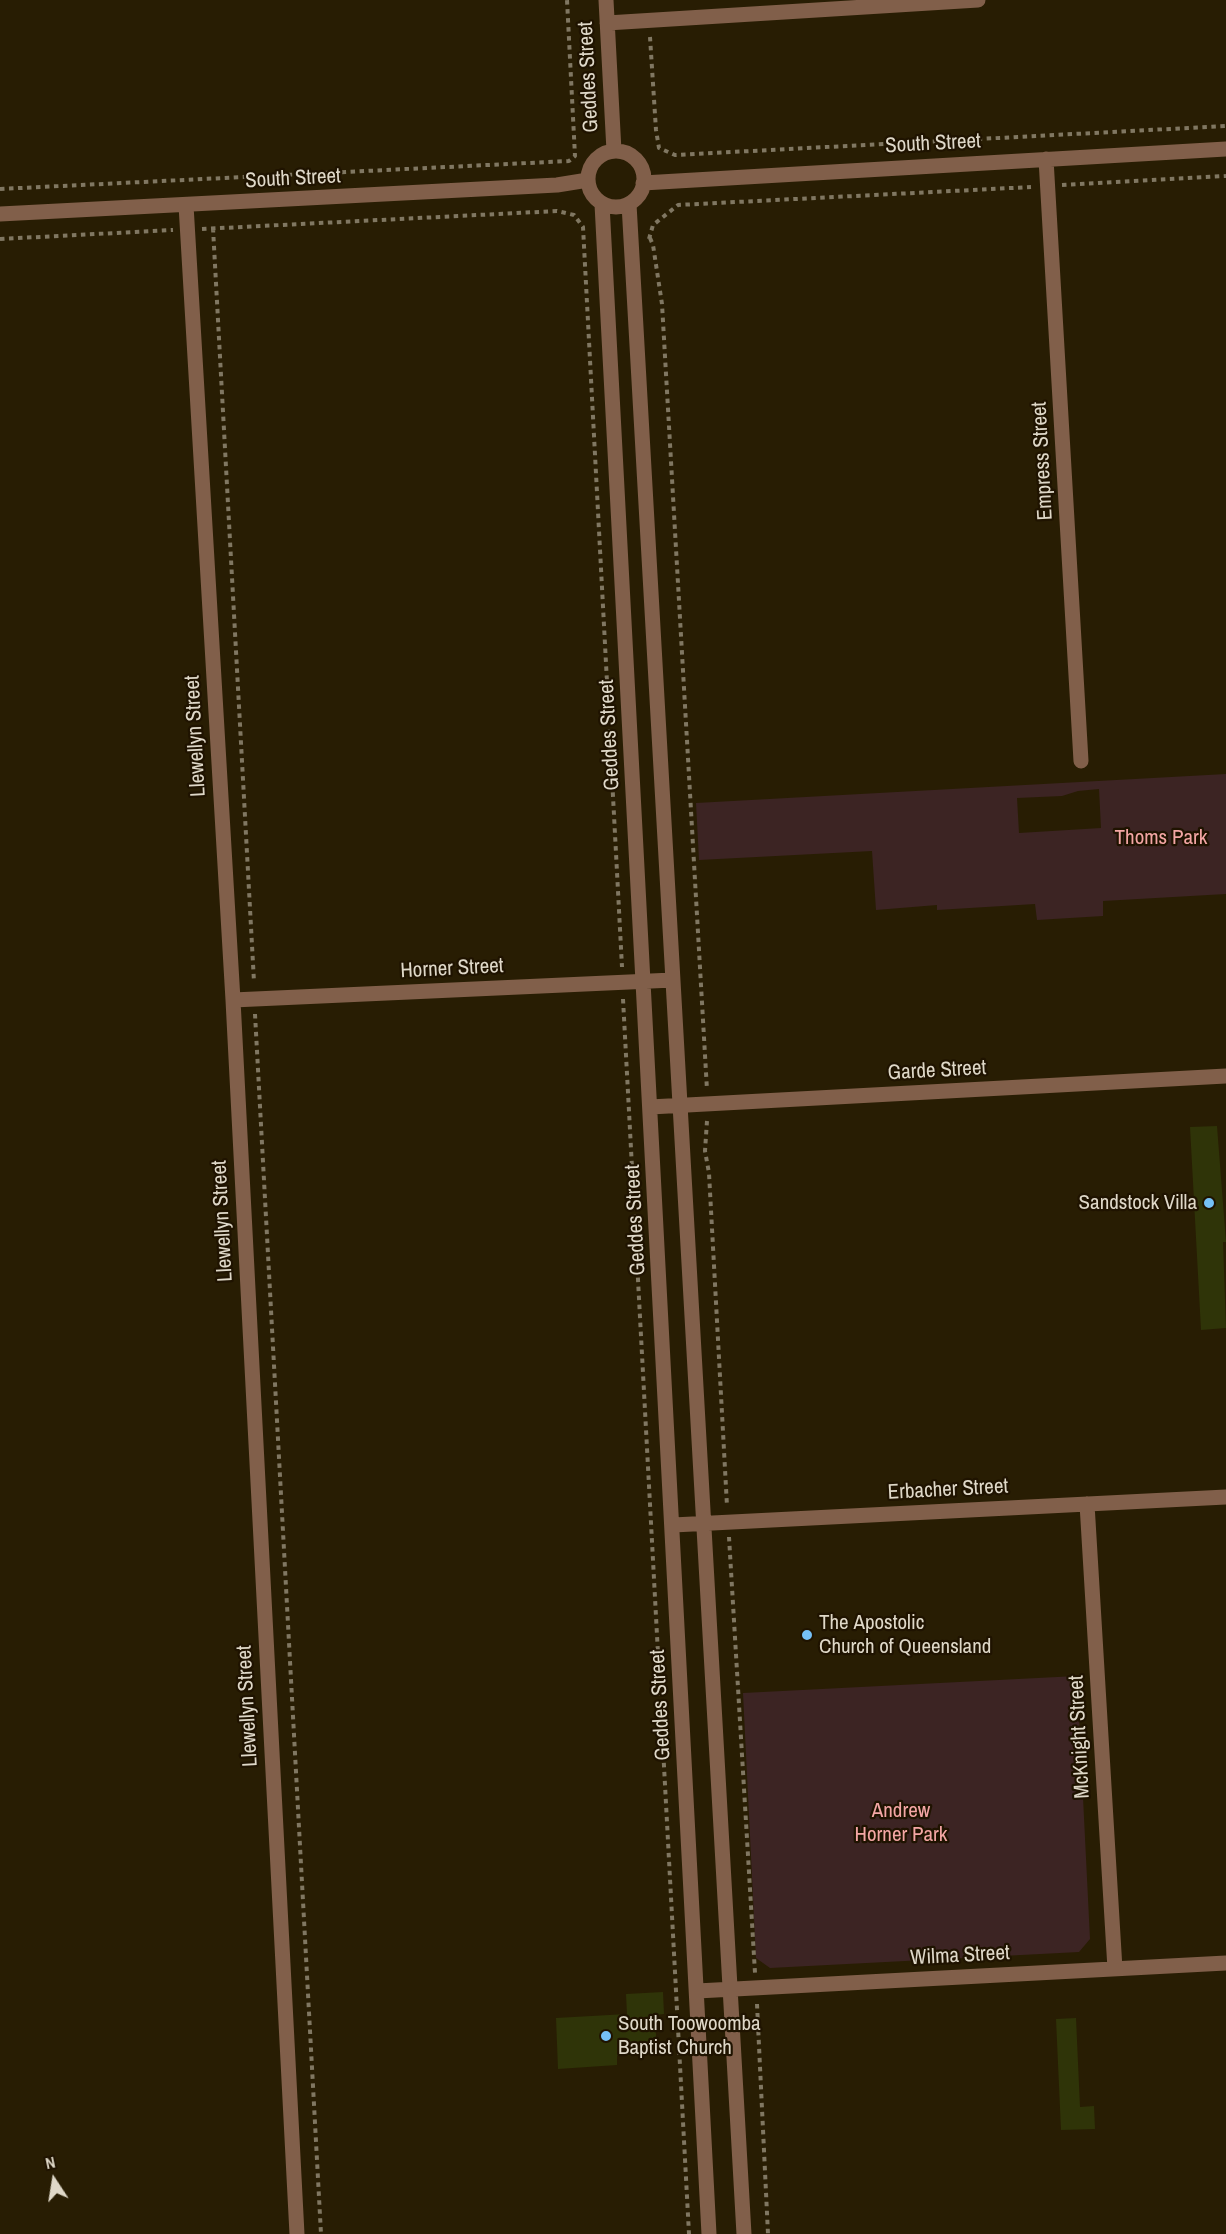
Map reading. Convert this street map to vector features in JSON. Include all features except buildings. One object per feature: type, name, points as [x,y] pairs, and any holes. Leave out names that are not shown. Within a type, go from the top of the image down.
[{"type":"street","name":"Geddes Street","points":[[606,0],[614,151]]},
{"type":"street","points":[[607,23],[978,0]]},
{"type":"street","name":"South Street","points":[[643,183],[1226,149]]},
{"type":"street","points":[[614,151],[623,152],[637,161],[642,168],[643,183],[636,199],[629,204],[611,207],[602,204],[592,194],[588,180],[588,173],[595,160],[614,151]]},
{"type":"street","name":"Empress Street","points":[[1046,159],[1081,761]]},
{"type":"street","name":"South Street","points":[[0,214],[556,186],[588,180]]},
{"type":"street","name":"Geddes Street","points":[[602,204],[645,981],[709,2234]]},
{"type":"street","points":[[629,204],[744,2234]]},
{"type":"street","name":"Llewellyn Street","points":[[186,205],[232,1000],[297,2234]]},
{"type":"street","points":[[619,509],[646,508]]},
{"type":"street","name":"Horner Street","points":[[232,1000],[673,980]]},
{"type":"street","name":"Garde Street","points":[[651,1107],[1226,1076]]},
{"type":"street","name":"Erbacher Street","points":[[673,1525],[1226,1497]]},
{"type":"street","name":"McKnight Street","points":[[1087,1504],[1115,1969]]},
{"type":"street","name":"Wilma Street","points":[[697,1991],[1226,1963]]},
{"type":"path","points":[[0,189],[569,161],[575,156],[567,0]]},
{"type":"path","points":[[649,20],[659,148],[675,155],[1226,126]]},
{"type":"path","points":[[646,244],[653,225],[678,204],[1226,176]]},
{"type":"path","points":[[0,239],[557,211],[574,215],[583,227],[689,2234]]},
{"type":"path","points":[[213,228],[321,2234]]},
{"type":"path","points":[[650,238],[662,304],[707,1104],[705,1151],[709,1173],[768,2234]]},
{"type":"green space","name":"Thoms Park","points":[[1226,774],[1226,894],[1103,901],[1103,916],[1037,920],[1035,904],[937,910],[937,905],[876,910],[872,851],[699,860],[696,803]],"holes":[[[1099,789],[1101,828],[1019,833],[1017,798],[1062,796],[1078,791]]]},
{"type":"green space","name":"Andrew Horner Park","points":[[1077,1676],[1090,1939],[1079,1952],[770,1968],[756,1958],[743,1693]]},
{"type":"place","name":"Sandstock Villa","points":[[1209,1203]]},
{"type":"place","name":"The Apostolic Church of Queensland","points":[[807,1635]]},
{"type":"place","name":"South Toowoomba Baptist Church","points":[[606,2036]]}]
